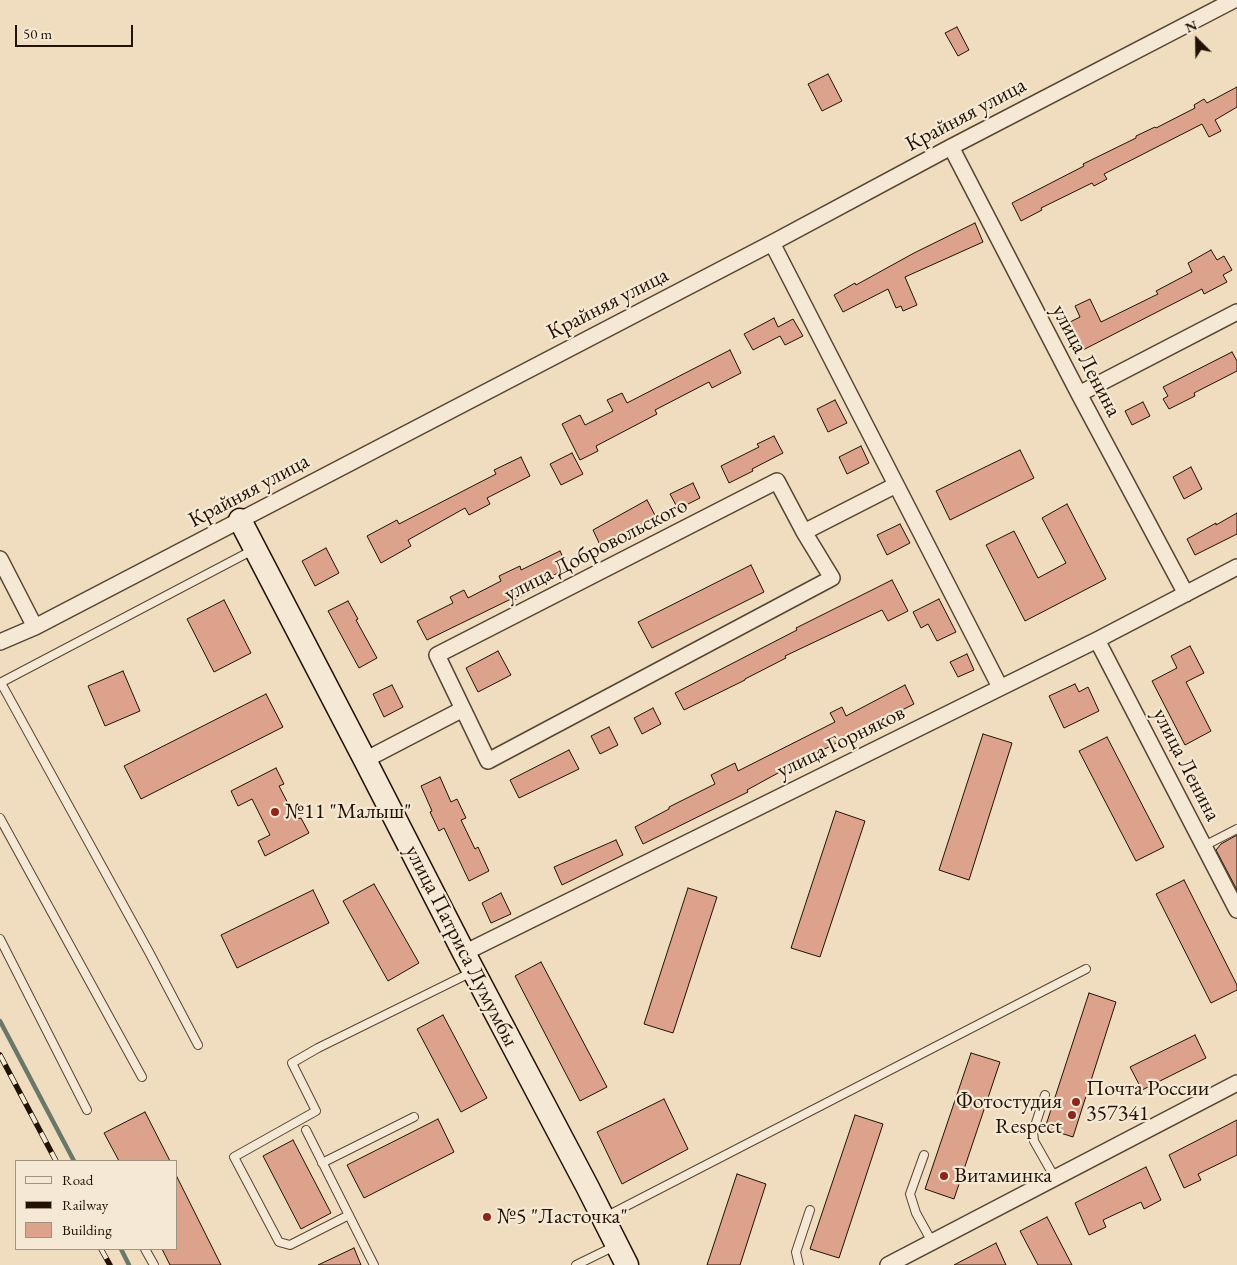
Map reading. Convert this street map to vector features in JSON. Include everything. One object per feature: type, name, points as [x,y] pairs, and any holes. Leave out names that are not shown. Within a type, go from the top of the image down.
[{"type":"street","name":"Крайняя улица","points":[[0,642],[35,626],[772,244],[951,147],[1234,0]]},
{"type":"street","name":"улица Ленина","points":[[951,147],[1079,394],[1186,594]]},
{"type":"street","points":[[772,244],[1000,687]]},
{"type":"street","points":[[1079,394],[1237,312]]},
{"type":"street","name":"улица Добровольского","points":[[777,481],[804,532],[832,578],[488,761],[463,709],[437,656],[777,481]]},
{"type":"street","points":[[804,532],[896,485]]},
{"type":"street","name":"улица Патриса Лумумбы","points":[[240,520],[627,1265]]},
{"type":"street","points":[[0,559],[35,626]]},
{"type":"street","name":"улица Горняков","points":[[469,962],[1000,687],[1097,640],[1237,567]]},
{"type":"street","name":"улица Ленина","points":[[1097,640],[1237,910]]},
{"type":"street","points":[[366,760],[463,709]]},
{"type":"street","points":[[888,1265],[1237,1083]]},
{"type":"lane","points":[[198,1045],[144,943],[0,683],[255,549]]},
{"type":"lane","points":[[0,818],[142,1077]]},
{"type":"lane","points":[[1204,846],[1237,829]]},
{"type":"lane","points":[[0,939],[87,1110]]},
{"type":"lane","points":[[349,1215],[290,1245],[278,1242],[234,1157],[316,1111],[292,1063],[469,962]]},
{"type":"lane","points":[[603,1218],[1086,969]]},
{"type":"lane","points":[[1045,1095],[1033,1132],[1034,1141],[1055,1178]]},
{"type":"lane","points":[[322,1163],[414,1117]]},
{"type":"lane","points":[[306,1130],[374,1265]]},
{"type":"lane","points":[[924,1155],[910,1194],[916,1213],[932,1242]]},
{"type":"lane","points":[[799,1265],[796,1252],[810,1210]]},
{"type":"lane","points":[[576,1265],[617,1245]]},
{"type":"lane","points":[[146,1250],[154,1265]]},
{"type":"building","points":[[957,27],[969,50],[958,56],[945,33]]},
{"type":"building","points":[[828,74],[842,101],[822,111],[808,84]]},
{"type":"building","points":[[1237,87],[1237,107],[1215,120],[1221,131],[1209,137],[1202,124],[1104,174],[1107,179],[1094,186],[1092,183],[1041,208],[1042,210],[1021,221],[1012,203],[1084,166],[1083,164],[1136,138],[1136,136],[1195,108],[1194,105],[1204,99],[1207,103]]},
{"type":"building","points":[[975,223],[983,242],[905,277],[917,305],[903,311],[901,306],[896,308],[888,289],[843,312],[834,295]]},
{"type":"building","points":[[1211,250],[1217,260],[1224,256],[1232,270],[1223,275],[1227,282],[1204,294],[1202,289],[1079,352],[1066,324],[1080,317],[1075,306],[1090,299],[1101,322],[1158,294],[1156,291],[1192,272],[1188,263]]},
{"type":"building","points":[[774,318],[778,327],[793,319],[803,336],[785,345],[780,336],[753,350],[744,334]]},
{"type":"building","points":[[730,350],[741,373],[712,388],[709,382],[655,410],[657,414],[596,446],[598,451],[580,460],[562,424],[580,415],[585,425],[613,411],[607,400],[622,393],[627,403]]},
{"type":"building","points":[[1232,352],[1237,361],[1237,371],[1194,393],[1195,396],[1169,409],[1163,399],[1168,396],[1163,387]]},
{"type":"building","points":[[835,400],[847,423],[828,432],[817,409]]},
{"type":"building","points":[[1143,402],[1150,416],[1132,425],[1125,411]]},
{"type":"building","points":[[774,436],[783,453],[729,483],[721,466],[759,447],[757,444]]},
{"type":"building","points":[[861,446],[869,463],[847,474],[839,457]]},
{"type":"building","points":[[1020,450],[1034,478],[950,520],[936,491]]},
{"type":"building","points":[[572,453],[583,474],[561,485],[550,464]]},
{"type":"building","points":[[521,457],[530,476],[487,498],[490,504],[469,515],[465,508],[408,540],[411,546],[381,563],[367,536],[397,520],[399,524],[496,474],[494,470]]},
{"type":"building","points":[[1191,467],[1202,489],[1184,499],[1173,477]]},
{"type":"building","points":[[693,483],[700,498],[678,509],[670,494]]},
{"type":"building","points":[[647,500],[657,519],[601,547],[593,530]]},
{"type":"building","points":[[1067,504],[1106,579],[1025,621],[986,545],[1014,531],[1038,578],[1066,563],[1042,518]]},
{"type":"building","points":[[1237,513],[1237,534],[1195,555],[1187,539]]},
{"type":"building","points":[[900,524],[910,543],[887,555],[877,535]]},
{"type":"building","points":[[326,548],[339,573],[315,586],[302,561]]},
{"type":"building","points":[[560,551],[568,568],[552,576],[554,580],[427,640],[417,621],[453,603],[450,597],[464,590],[468,598],[501,581],[499,576],[520,566],[521,570]]},
{"type":"building","points":[[751,565],[764,592],[652,648],[638,622]]},
{"type":"building","points":[[892,580],[908,611],[888,621],[882,610],[785,656],[786,658],[745,680],[684,710],[675,693],[797,630],[796,628]]},
{"type":"building","points":[[939,599],[956,632],[937,641],[928,624],[921,628],[913,612]]},
{"type":"building","points":[[224,600],[251,653],[214,672],[187,619]]},
{"type":"building","points":[[348,601],[377,658],[359,668],[328,611]]},
{"type":"building","points":[[1190,646],[1204,673],[1186,682],[1211,731],[1185,745],[1152,681],[1177,668],[1171,656]]},
{"type":"building","points":[[498,651],[511,675],[478,692],[466,668]]},
{"type":"building","points":[[967,654],[974,670],[958,677],[950,662]]},
{"type":"building","points":[[123,671],[140,711],[105,726],[88,686]]},
{"type":"building","points":[[1075,684],[1079,692],[1088,687],[1099,711],[1064,728],[1049,696]]},
{"type":"building","points":[[392,685],[403,707],[384,717],[373,694]]},
{"type":"building","points":[[905,685],[914,704],[789,767],[747,790],[748,792],[643,844],[635,827],[669,809],[669,807],[715,784],[711,775],[735,763],[738,771],[835,722],[830,713],[842,707],[846,716]]},
{"type":"building","points":[[266,694],[283,727],[141,799],[124,766]]},
{"type":"building","points":[[653,708],[661,724],[642,734],[634,718]]},
{"type":"building","points":[[609,727],[618,745],[600,754],[591,736]]},
{"type":"building","points":[[983,734],[1012,743],[969,880],[939,870]]},
{"type":"building","points":[[1107,737],[1164,847],[1136,861],[1079,751]]},
{"type":"building","points":[[569,750],[579,769],[519,798],[510,780]]},
{"type":"building","name":"№11 \"Малыш\"","points":[[276,768],[284,784],[279,786],[296,819],[301,818],[309,833],[265,856],[258,841],[270,835],[252,799],[238,806],[231,791]]},
{"type":"building","points":[[440,777],[451,802],[457,799],[466,818],[461,820],[475,849],[478,847],[489,871],[469,881],[444,828],[439,831],[421,786]]},
{"type":"building","points":[[836,811],[865,821],[820,957],[791,948]]},
{"type":"building","points":[[1237,835],[1237,890],[1216,850],[1221,844]]},
{"type":"building","points":[[616,840],[623,855],[562,885],[554,867]]},
{"type":"building","points":[[1184,880],[1237,985],[1237,990],[1211,1003],[1156,894]]},
{"type":"building","points":[[374,884],[419,963],[388,981],[343,901]]},
{"type":"building","points":[[688,888],[717,897],[673,1033],[644,1024]]},
{"type":"building","points":[[313,890],[329,923],[237,968],[221,935]]},
{"type":"building","points":[[501,893],[511,914],[491,923],[482,903]]},
{"type":"building","points":[[541,962],[607,1087],[580,1101],[515,976]]},
{"type":"building","points":[[1089,993],[1116,1002],[1073,1137],[1045,1128]]},
{"type":"building","points":[[443,1015],[487,1098],[461,1112],[417,1029]]},
{"type":"building","points":[[1195,1035],[1206,1058],[1142,1090],[1130,1067]]},
{"type":"building","points":[[971,1053],[1000,1062],[954,1199],[925,1189]]},
{"type":"building","points":[[664,1099],[688,1149],[622,1184],[597,1132]]},
{"type":"building","points":[[145,1112],[169,1160],[118,1160],[104,1133]]},
{"type":"building","points":[[855,1115],[883,1124],[839,1258],[810,1249]]},
{"type":"building","points":[[438,1119],[454,1152],[364,1198],[347,1165]]},
{"type":"building","points":[[1237,1120],[1237,1155],[1198,1174],[1201,1180],[1184,1188],[1169,1155]]},
{"type":"building","points":[[293,1140],[331,1213],[301,1229],[263,1156]]},
{"type":"building","points":[[1146,1167],[1161,1200],[1144,1209],[1141,1202],[1103,1220],[1106,1227],[1089,1235],[1075,1203]]},
{"type":"building","points":[[737,1174],[766,1184],[740,1265],[707,1265]]},
{"type":"building","points":[[178,1179],[221,1265],[170,1265],[162,1250],[178,1250]]},
{"type":"building","points":[[1047,1217],[1072,1265],[1038,1265],[1020,1231]]},
{"type":"building","points":[[996,1243],[1006,1265],[954,1265]]},
{"type":"building","points":[[354,1248],[361,1265],[318,1265]]},
{"type":"waterway","points":[[0,1021],[73,1160]]},
{"type":"waterway","points":[[122,1250],[129,1265]]},
{"type":"railway","points":[[0,1055],[55,1160]]},
{"type":"railway","points":[[102,1250],[110,1265]]},
{"type":"place","name":"№11 \"Малыш\"","points":[[275,812]]},
{"type":"place","name":"Почта России 357341","points":[[1076,1102]]},
{"type":"place","name":"Фотостудия Respect","points":[[1072,1115]]},
{"type":"place","name":"Витаминка","points":[[944,1176]]},
{"type":"place","name":"№5 \"Ласточка\"","points":[[487,1217]]}]
